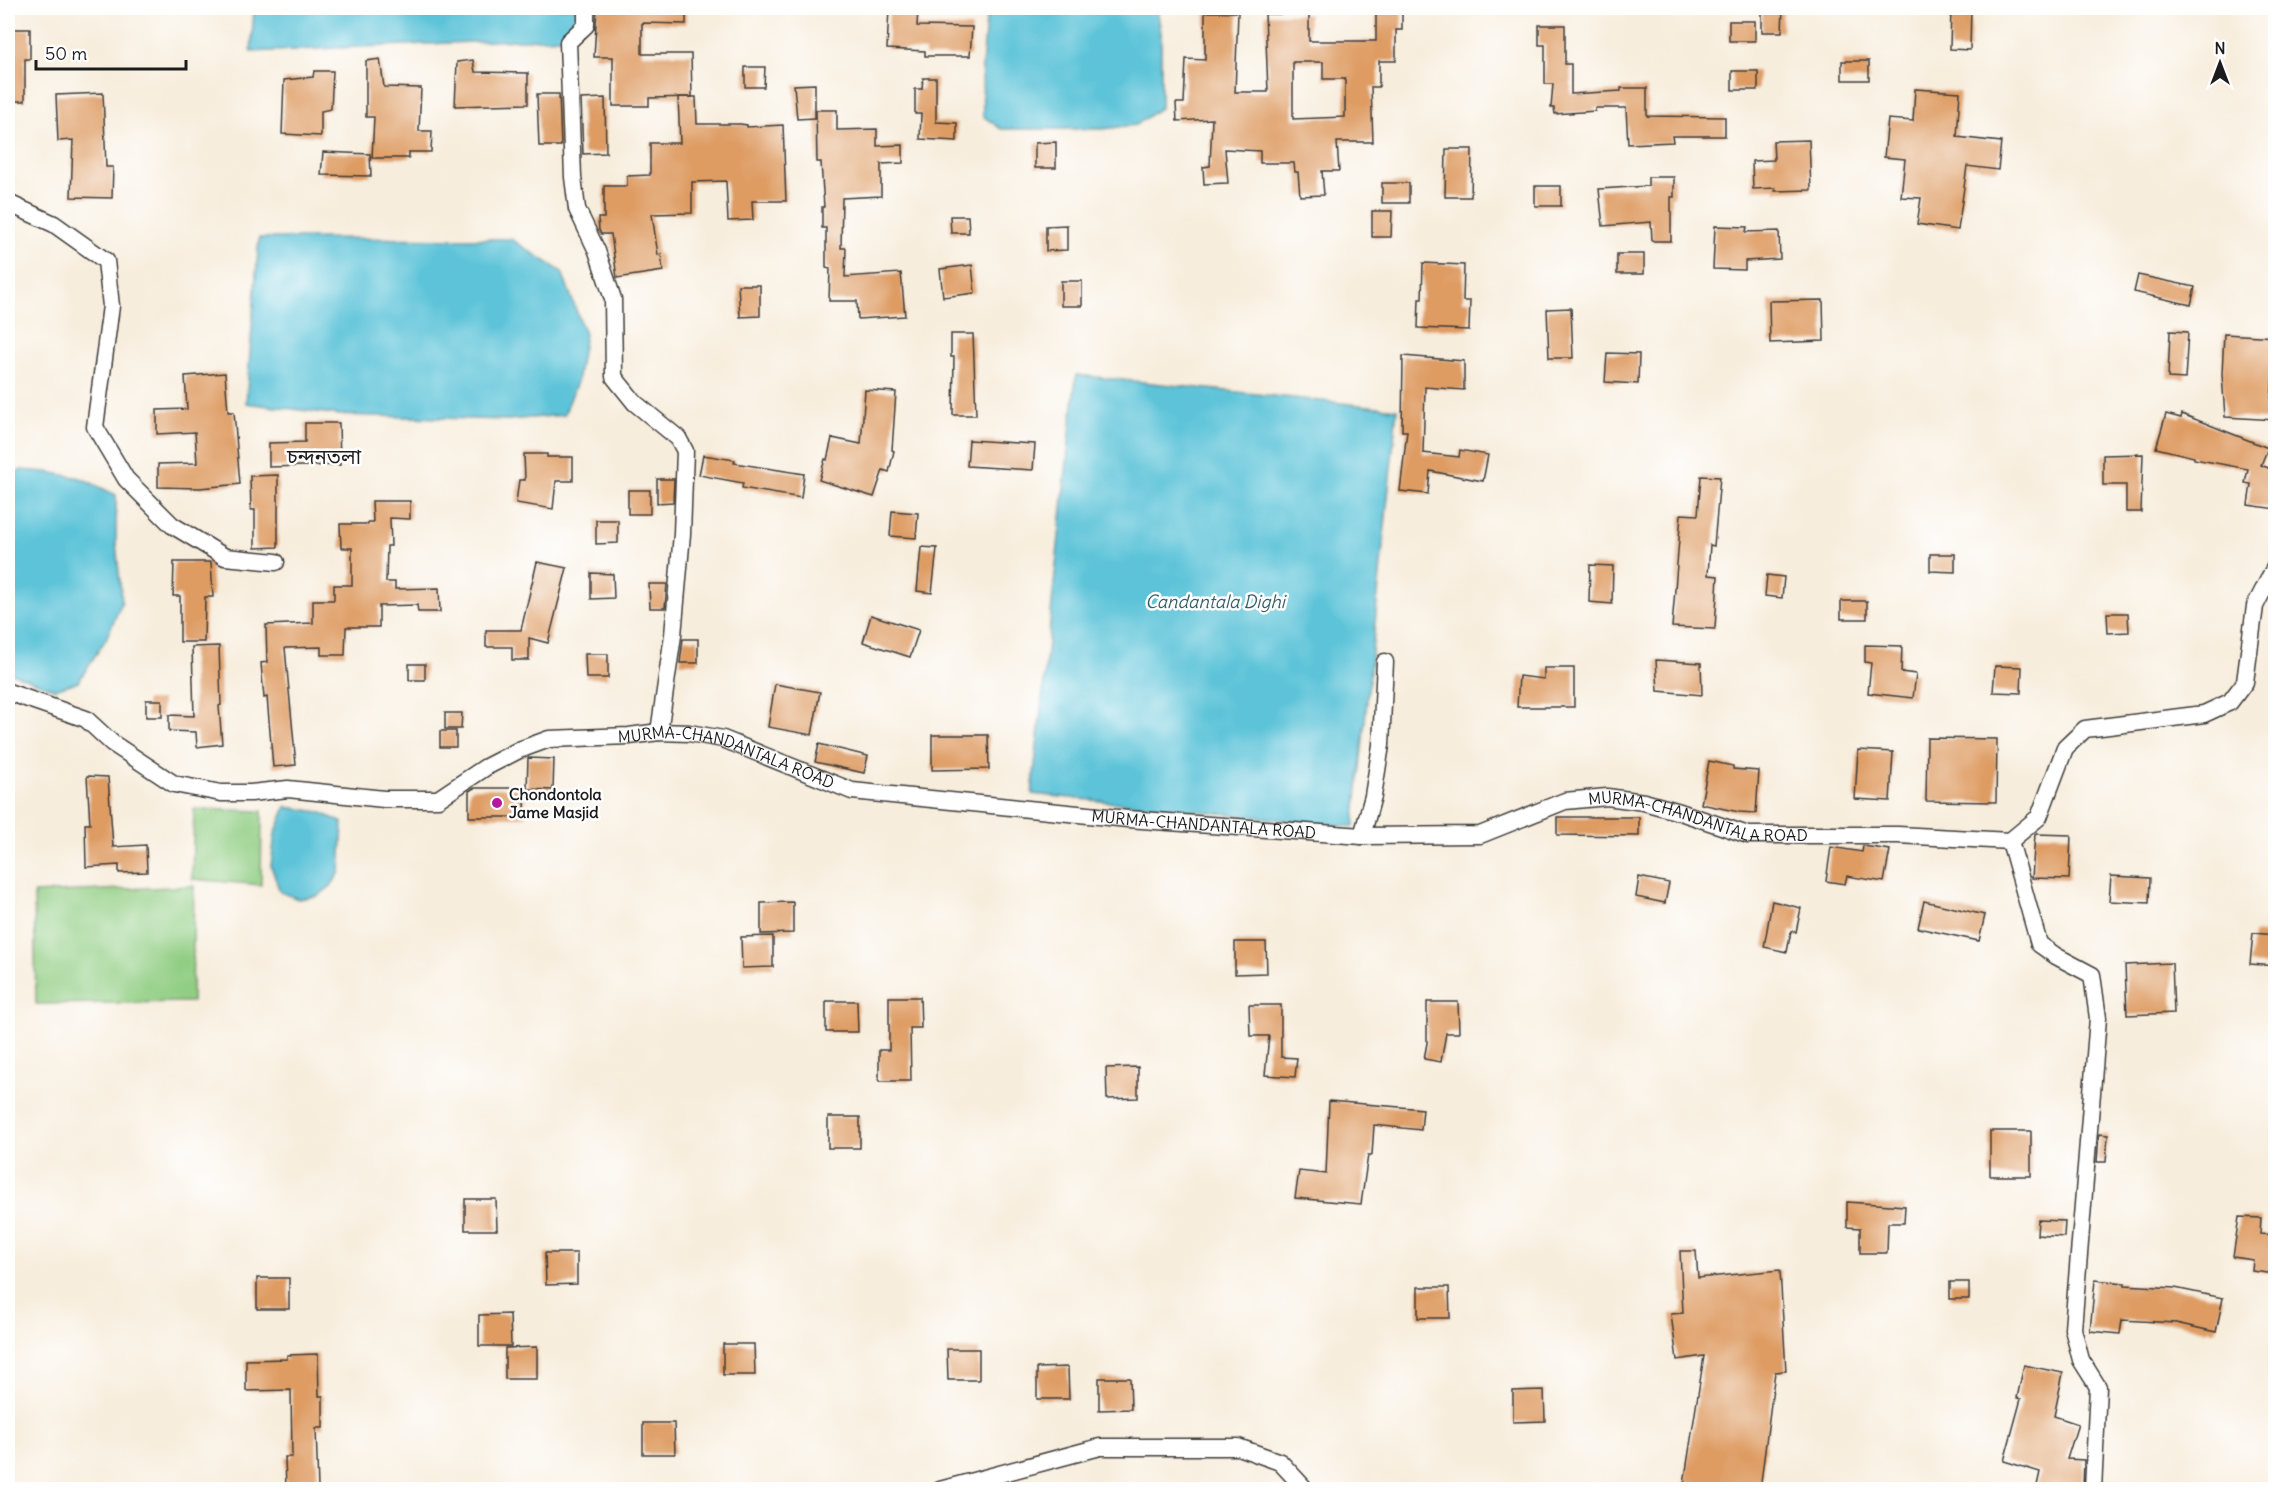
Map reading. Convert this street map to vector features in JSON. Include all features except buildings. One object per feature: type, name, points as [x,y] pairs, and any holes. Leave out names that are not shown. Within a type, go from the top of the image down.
[{"type":"street","points":[[586,8],[586,25],[568,42],[573,177],[578,208],[597,251],[613,299],[614,377],[635,403],[678,438],[685,451],[682,534],[675,613],[659,732]]},
{"type":"street","points":[[8,203],[54,224],[106,261],[111,306],[95,427],[126,480],[172,525],[225,557],[276,562]]},
{"type":"street","points":[[2093,1490],[2098,1387],[2081,1360],[2073,1329],[2098,1018],[2092,975],[2039,944],[2010,841],[2039,817],[2065,748],[2085,729],[2204,714],[2230,702],[2245,682],[2255,606],[2276,565]]},
{"type":"street","points":[[1362,836],[1373,796],[1381,746],[1385,662]]},
{"type":"street","name":"MURMA-CHANDANTALA ROAD","points":[[8,693],[86,719],[112,744],[174,783],[221,794],[251,794],[288,789],[384,799],[438,799],[486,767],[549,738],[629,736],[659,732],[689,733],[723,739],[852,791],[1128,819],[1362,836],[1479,835],[1565,801],[1607,797],[1653,804],[1748,835],[1898,836],[2010,841]]},
{"type":"street","points":[[940,1490],[1100,1448],[1238,1447],[1280,1462],[1306,1490]]},
{"type":"green space","points":[[194,809],[262,811],[261,885],[192,879]]},
{"type":"green space","points":[[194,886],[192,1002],[36,1004],[34,893]]},
{"type":"water","points":[[254,8],[579,8],[579,24],[563,38],[251,52]]},
{"type":"water","points":[[987,8],[1157,8],[1161,33],[1161,107],[1136,125],[1103,129],[1001,129],[983,116],[982,67]]},
{"type":"water","points":[[259,238],[511,239],[562,272],[585,334],[577,382],[564,415],[508,420],[340,415],[246,403]]},
{"type":"water","name":"Candantala Dighi","points":[[1076,375],[1397,409],[1354,827],[1032,794]]},
{"type":"water","points":[[21,470],[81,478],[116,495],[116,543],[122,602],[106,639],[78,682],[54,689],[8,672],[8,477]]},
{"type":"water","points":[[286,807],[320,812],[343,823],[340,872],[331,886],[318,896],[298,899],[280,892],[271,866],[275,834]]},
{"type":"place","name":"Chondontola Jame Masjid","points":[[497,803]]},
{"type":"district","name":"চন্দনতলা","points":[[324,456]]}]
